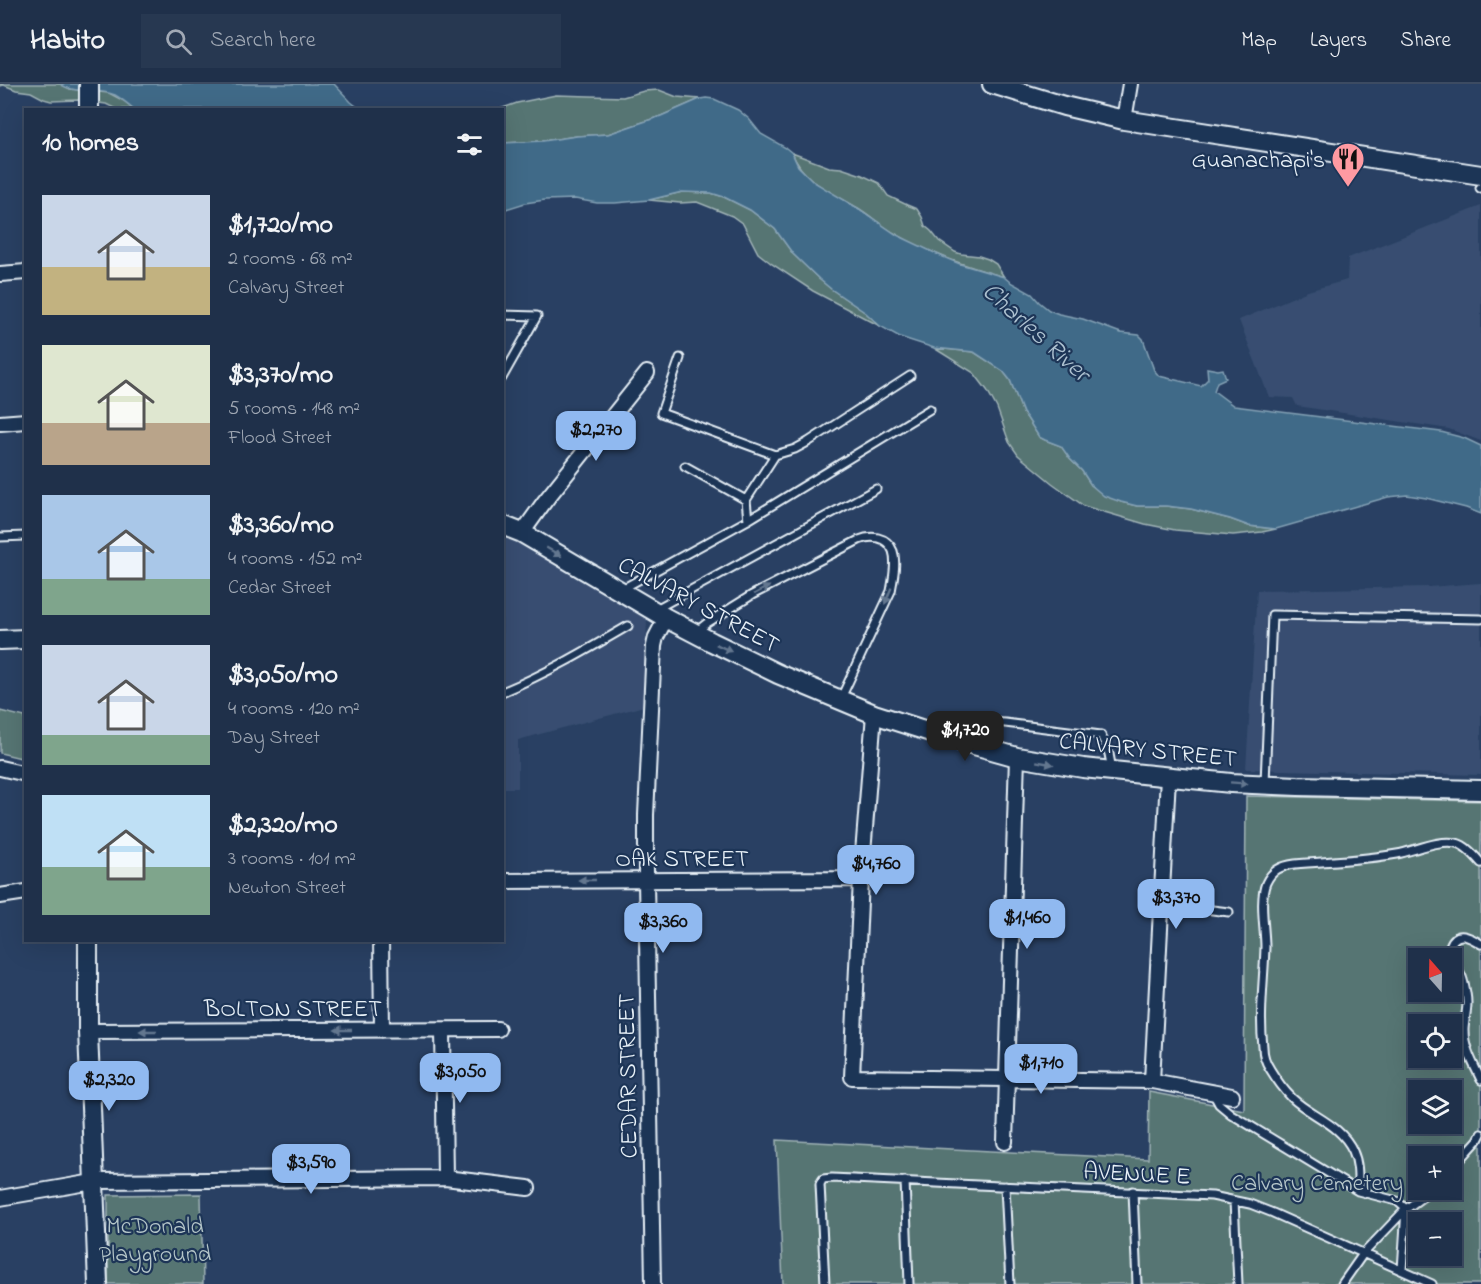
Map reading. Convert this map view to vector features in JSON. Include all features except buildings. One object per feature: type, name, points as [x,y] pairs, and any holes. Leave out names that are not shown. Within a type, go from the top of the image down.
[{"type":"street","points":[[89,84],[89,108]]},
{"type":"street","points":[[992,84],[1064,106],[1124,120],[1481,183]]},
{"type":"street","points":[[1124,120],[1130,84]]},
{"type":"street","points":[[0,274],[24,272]]},
{"type":"street","points":[[522,533],[647,373]]},
{"type":"street","points":[[0,423],[24,421]]},
{"type":"street","name":"CALVARY STREET","points":[[504,526],[522,533],[695,633],[778,674],[874,714],[1017,758],[1112,771],[1264,785],[1481,790]]},
{"type":"street","name":"CEDAR STREET","points":[[653,1284],[646,815],[654,646],[660,614]]},
{"type":"street","points":[[0,640],[24,639]]},
{"type":"street","points":[[874,714],[861,879],[852,1077],[1152,1081],[1232,1096]]},
{"type":"street","points":[[1005,1142],[1017,758]]},
{"type":"street","points":[[0,768],[24,774]]},
{"type":"street","points":[[1152,1081],[1168,777]]},
{"type":"street","name":"OAK STREET","points":[[504,881],[861,879]]},
{"type":"street","points":[[0,896],[24,892]]},
{"type":"street","points":[[88,942],[88,1031],[98,1284]]},
{"type":"street","points":[[381,942],[382,1030]]},
{"type":"street","name":"BOLTON STREET","points":[[88,1031],[498,1029]]},
{"type":"street","points":[[443,1030],[445,1178]]},
{"type":"street","points":[[0,1198],[94,1182],[445,1178],[528,1188]]},
{"type":"lane","points":[[504,315],[537,316],[504,374]]},
{"type":"lane","points":[[680,358],[661,413],[775,455],[808,442],[910,376]]},
{"type":"lane","points":[[620,590],[748,520],[930,409]]},
{"type":"lane","points":[[748,520],[746,500],[775,455]]},
{"type":"lane","points":[[685,466],[746,500]]},
{"type":"lane","points":[[660,614],[876,489]]},
{"type":"lane","points":[[0,537],[24,536]]},
{"type":"lane","points":[[695,633],[707,623],[752,596],[859,540],[866,537],[881,539],[893,551],[891,591],[840,700]]},
{"type":"lane","points":[[1264,785],[1272,615],[1481,619]]},
{"type":"lane","points":[[504,691],[572,658],[628,626]]},
{"type":"lane","points":[[969,744],[986,722],[1101,735],[1109,753],[1112,771]]},
{"type":"lane","points":[[1358,1191],[1358,1168],[1354,1152],[1347,1139],[1335,1127],[1293,1099],[1268,1066],[1263,1049],[1262,994],[1263,900],[1266,884],[1274,871],[1283,866],[1398,854],[1438,843],[1454,842],[1463,845],[1481,863]]},
{"type":"lane","points":[[1162,904],[1229,912]]},
{"type":"lane","points":[[1481,944],[1463,935],[1456,938],[1450,945],[1449,951],[1463,976],[1467,1001],[1464,1032],[1466,1044],[1481,1080]]},
{"type":"lane","points":[[1212,1092],[1219,1104],[1231,1114],[1358,1191],[1397,1202],[1406,1209]]},
{"type":"lane","points":[[1462,1158],[1480,1139]]},
{"type":"lane","name":"AVENUE E","points":[[825,1284],[820,1184],[823,1179],[832,1178],[1212,1196],[1250,1204],[1273,1213],[1432,1284]]},
{"type":"lane","points":[[905,1181],[909,1284]]},
{"type":"lane","points":[[1005,1186],[1010,1284]]},
{"type":"lane","points":[[1133,1191],[1137,1284]]},
{"type":"lane","points":[[1342,1284],[1363,1254],[1406,1209],[1419,1200]]},
{"type":"lane","points":[[1234,1201],[1238,1284]]},
{"type":"lane","points":[[1402,1270],[1406,1209]]},
{"type":"shaded area","points":[[1481,206],[1481,441],[1449,429],[1297,406],[1293,398],[1269,397],[1239,320],[1308,291],[1347,280],[1348,258]]},
{"type":"shaded area","points":[[504,535],[546,554],[647,617],[644,706],[518,740],[518,788],[504,788]]},
{"type":"shaded area","points":[[1481,583],[1481,775],[1246,769],[1257,590],[1429,587]]},
{"type":"green space","points":[[0,84],[60,84],[70,89],[109,93],[133,108],[114,108],[106,104],[78,100],[51,101],[31,92],[0,86]]},
{"type":"green space","points":[[659,90],[677,97],[700,99],[661,116],[608,134],[504,143],[504,108],[502,108],[556,95],[623,97],[644,91]]},
{"type":"green space","points":[[792,153],[829,167],[841,168],[862,175],[879,183],[888,196],[917,209],[925,226],[939,241],[955,252],[988,259],[996,264],[1004,277],[935,253],[891,231],[812,180]]},
{"type":"green space","points":[[682,192],[711,193],[750,210],[775,229],[793,254],[819,279],[880,326],[813,291],[772,264],[758,253],[743,224],[732,216],[697,202],[649,200]]},
{"type":"green space","points":[[934,348],[974,352],[1003,371],[1010,380],[1023,413],[1039,437],[1061,446],[1091,485],[1121,502],[1137,506],[1191,509],[1249,526],[1276,529],[1233,535],[1175,530],[1145,524],[1084,506],[1018,455],[1009,442],[997,408],[974,373]]},
{"type":"green space","points":[[0,711],[24,717],[24,759],[0,753]]},
{"type":"green space","name":"Calvary Cemetery","points":[[1246,796],[1481,801],[1481,1284],[783,1284],[777,1140],[1148,1159],[1149,1092],[1244,1110]]},
{"type":"green space","name":"McDonald Playground","points":[[201,1194],[203,1284],[108,1284],[108,1195]]},
{"type":"water","points":[[60,84],[334,84],[359,108],[133,108],[115,95]]},
{"type":"water","name":"Charles River","points":[[700,99],[714,99],[738,110],[761,134],[792,153],[798,166],[814,182],[897,235],[960,264],[1004,277],[1032,294],[1049,310],[1121,333],[1139,335],[1143,339],[1154,370],[1159,376],[1201,386],[1208,379],[1207,368],[1223,369],[1226,378],[1217,382],[1214,391],[1234,406],[1441,432],[1464,438],[1481,446],[1481,514],[1466,508],[1407,495],[1388,497],[1276,529],[1249,526],[1191,509],[1137,506],[1121,502],[1104,496],[1091,485],[1061,446],[1039,437],[1023,413],[1010,380],[1003,371],[974,352],[934,348],[900,337],[880,326],[819,279],[793,254],[775,229],[750,210],[724,197],[711,193],[682,192],[649,200],[615,203],[575,199],[545,200],[504,210],[504,143],[608,134],[661,116]]},
{"type":"place","name":"Guanachapi's","points":[[1348,188]]}]
